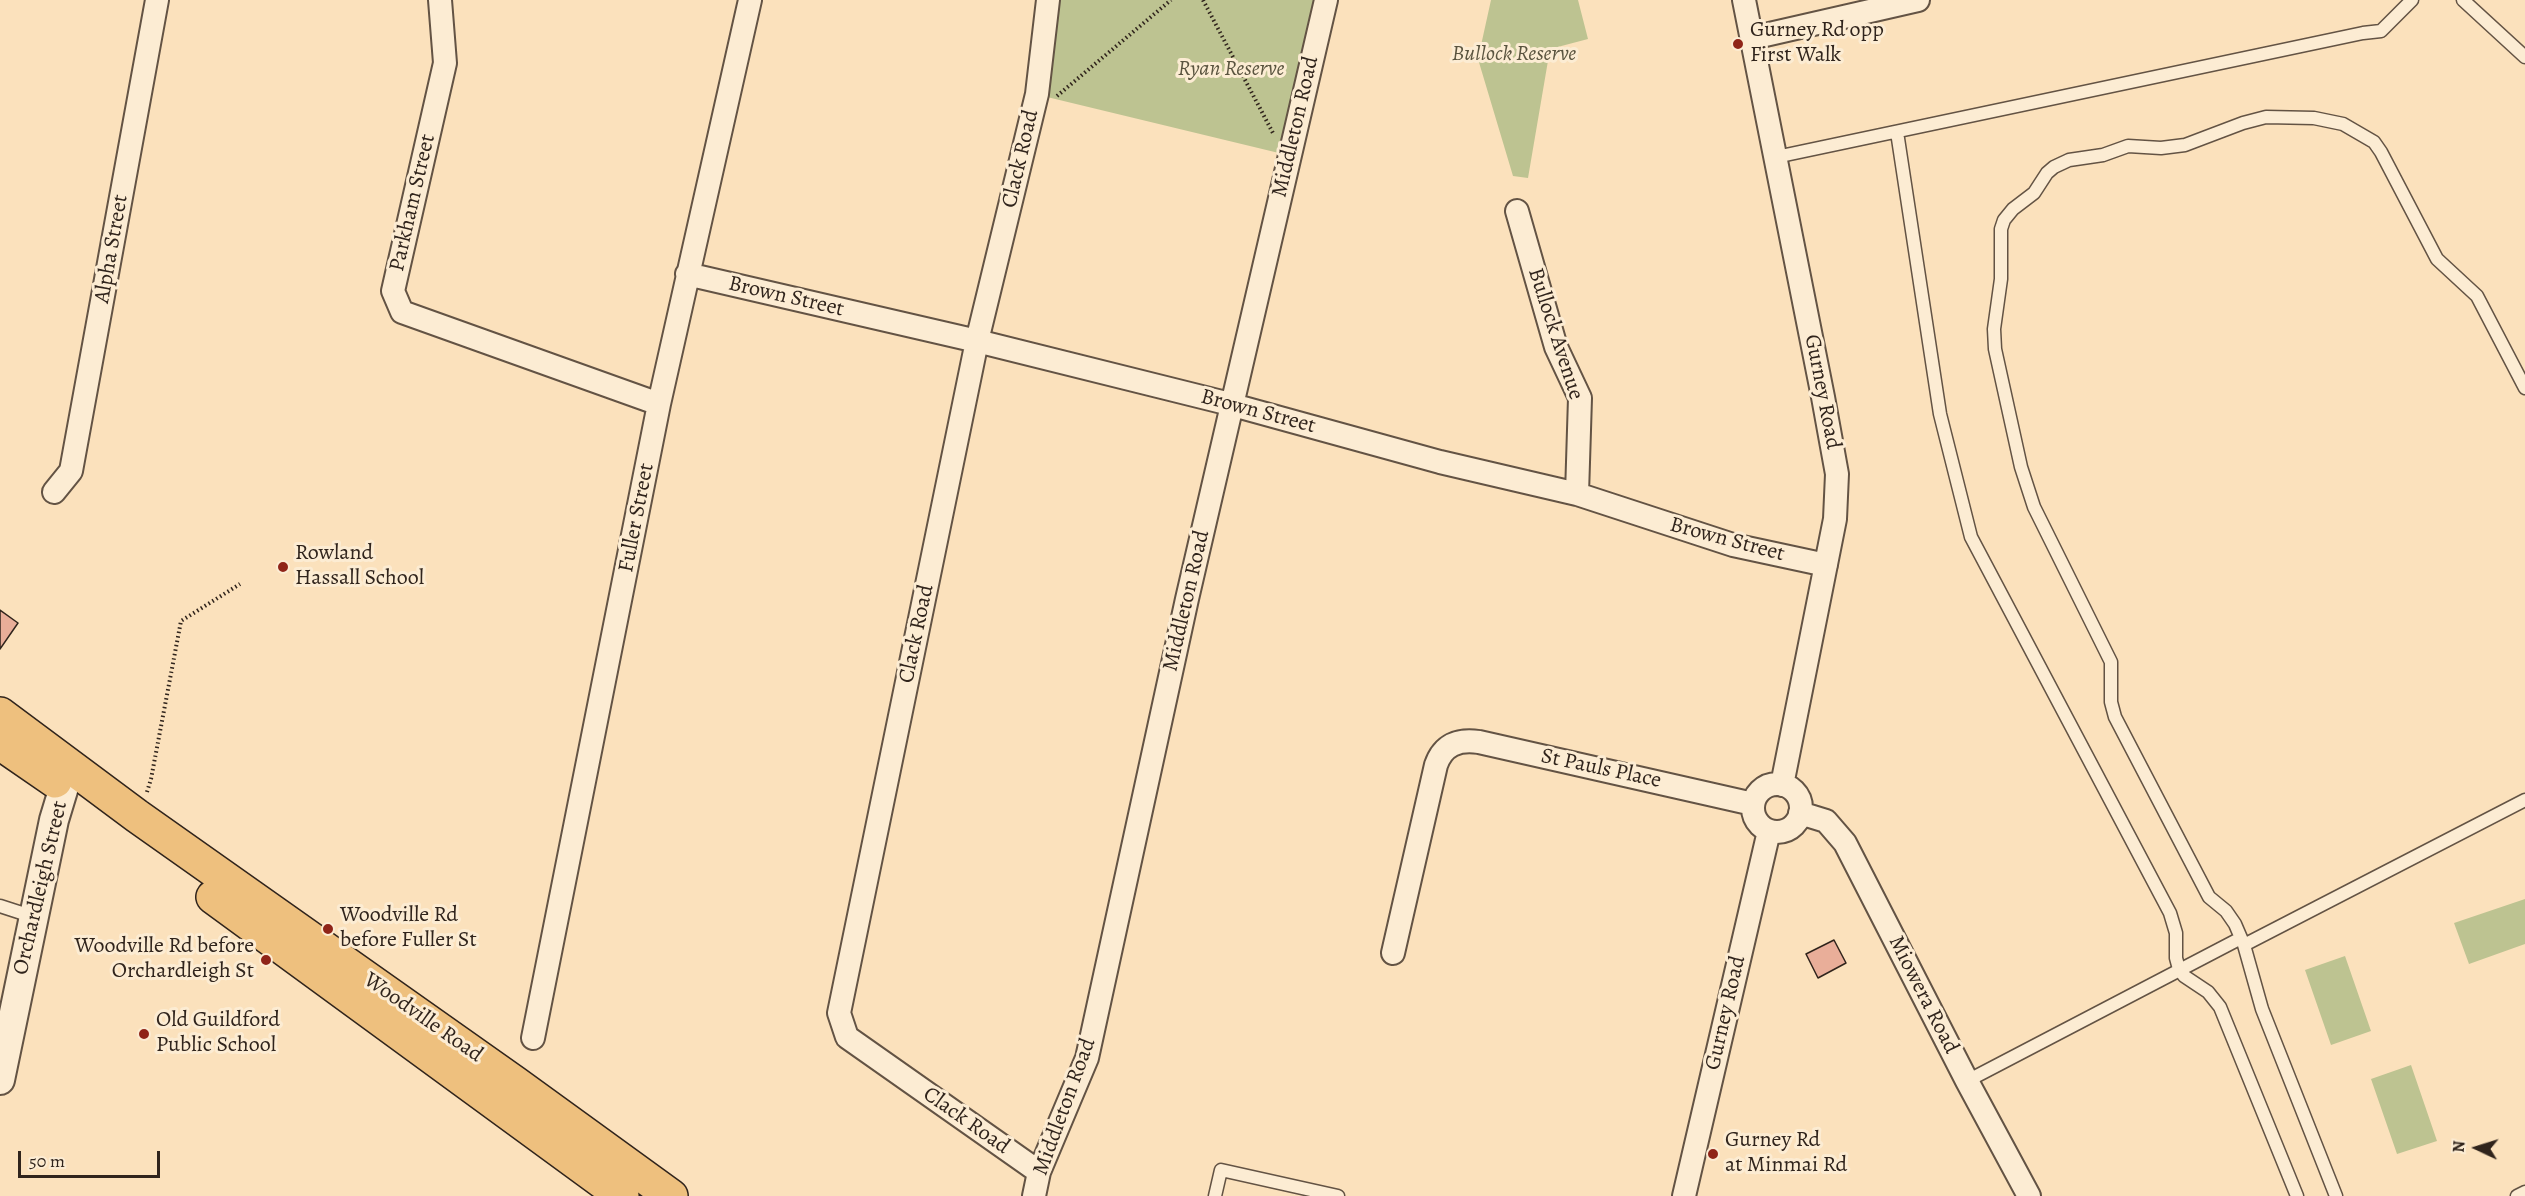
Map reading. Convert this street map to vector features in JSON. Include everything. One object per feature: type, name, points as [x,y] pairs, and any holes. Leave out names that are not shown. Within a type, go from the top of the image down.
[{"type":"main road","name":"Woodville Road","points":[[0,714],[69,778],[622,1196]]},
{"type":"main road","name":"Woodville Road","points":[[4,749],[69,778],[671,1196]]},
{"type":"street","name":"Alpha Street","points":[[54,492],[71,471],[157,0]]},
{"type":"street","name":"Parkham Street","points":[[440,0],[445,63],[393,291],[402,312],[659,404]]},
{"type":"street","name":"Fuller Street","points":[[533,1038],[659,404],[750,0]]},
{"type":"street","name":"Clack Road","points":[[1040,1172],[847,1037],[838,1013],[978,341],[1036,94],[1048,0]]},
{"type":"street","name":"Middleton Road","points":[[1034,1196],[1040,1172],[1087,1058],[1187,599],[1326,0]]},
{"type":"street","name":"Gurney Road","points":[[1744,0],[1837,474],[1835,519],[1782,785]]},
{"type":"street","points":[[1752,38],[1918,0]]},
{"type":"street","name":"Bullock Avenue","points":[[1517,211],[1556,347],[1580,398],[1577,494]]},
{"type":"street","name":"Brown Street","points":[[687,274],[978,341],[1232,405],[1440,462],[1577,494],[1733,545],[1826,565]]},
{"type":"street","name":"St Pauls Place","points":[[1393,952],[1436,765],[1442,751],[1443,738],[1458,742],[1479,742],[1753,804]]},
{"type":"street","name":"Orchardleigh Street","points":[[0,1080],[54,820],[69,778]]},
{"type":"street","points":[[1782,785],[1795,792],[1801,806],[1797,821],[1785,831],[1769,831],[1762,828],[1754,817],[1753,804],[1756,796],[1767,786],[1782,785]]},
{"type":"street","name":"Miowera Road","points":[[1800,813],[1826,821],[1845,843],[1967,1081],[2029,1196]]},
{"type":"street","name":"Gurney Road","points":[[1684,1196],[1769,831]]},
{"type":"lane","points":[[1776,158],[2381,31],[2412,0]]},
{"type":"lane","points":[[2463,0],[2525,57]]},
{"type":"lane","points":[[2336,1196],[2262,1009],[2242,941],[2226,911],[2209,897],[2115,717],[2111,702],[2111,662],[2039,521],[2025,483],[1995,349],[1994,329],[2001,279],[2001,229],[2004,220],[2013,209],[2034,193],[2047,173],[2069,160],[2103,155],[2127,146],[2161,148],[2185,145],[2243,123],[2266,117],[2314,118],[2343,124],[2366,136],[2381,153],[2437,260],[2476,296],[2525,388]]},
{"type":"lane","points":[[1897,132],[1940,414],[1971,537],[2170,913],[2176,933],[2176,958],[2179,969],[2184,976],[2208,992],[2220,1007],[2297,1196]]},
{"type":"lane","points":[[1967,1081],[2179,969],[2242,941],[2525,801]]},
{"type":"lane","points":[[0,906],[34,917]]},
{"type":"lane","points":[[1215,1196],[1221,1170],[1338,1196]]},
{"type":"lane","points":[[2517,1196],[2525,1192]]},
{"type":"path","points":[[1031,117],[1171,0]]},
{"type":"path","points":[[1203,0],[1288,162]]},
{"type":"path","points":[[146,792],[152,779],[181,621],[240,585]]},
{"type":"green space","name":"Ryan Reserve","points":[[1059,0],[1320,0],[1283,154],[1047,97]]},
{"type":"green space","name":"Bullock Reserve","points":[[1491,0],[1578,0],[1588,39],[1550,49],[1528,178],[1513,176],[1478,59]]},
{"type":"green space","points":[[2525,899],[2525,944],[2469,964],[2454,923]]},
{"type":"green space","points":[[2345,956],[2371,1031],[2331,1045],[2305,970]]},
{"type":"green space","points":[[2411,1065],[2437,1141],[2397,1154],[2371,1079]]},
{"type":"building","points":[[0,610],[18,623],[0,649]]},
{"type":"building","points":[[1834,940],[1846,963],[1818,978],[1806,954]]},
{"type":"place","name":"Gurney Rd opp First Walk","points":[[1738,44]]},
{"type":"place","name":"Rowland Hassall School","points":[[283,567]]},
{"type":"place","name":"Woodville Rd before Fuller St","points":[[328,929]]},
{"type":"place","name":"Woodville Rd before Orchardleigh St","points":[[266,960]]},
{"type":"place","name":"Old Guildford Public School","points":[[144,1034]]},
{"type":"place","name":"Gurney Rd at Minmai Rd","points":[[1713,1154]]}]
